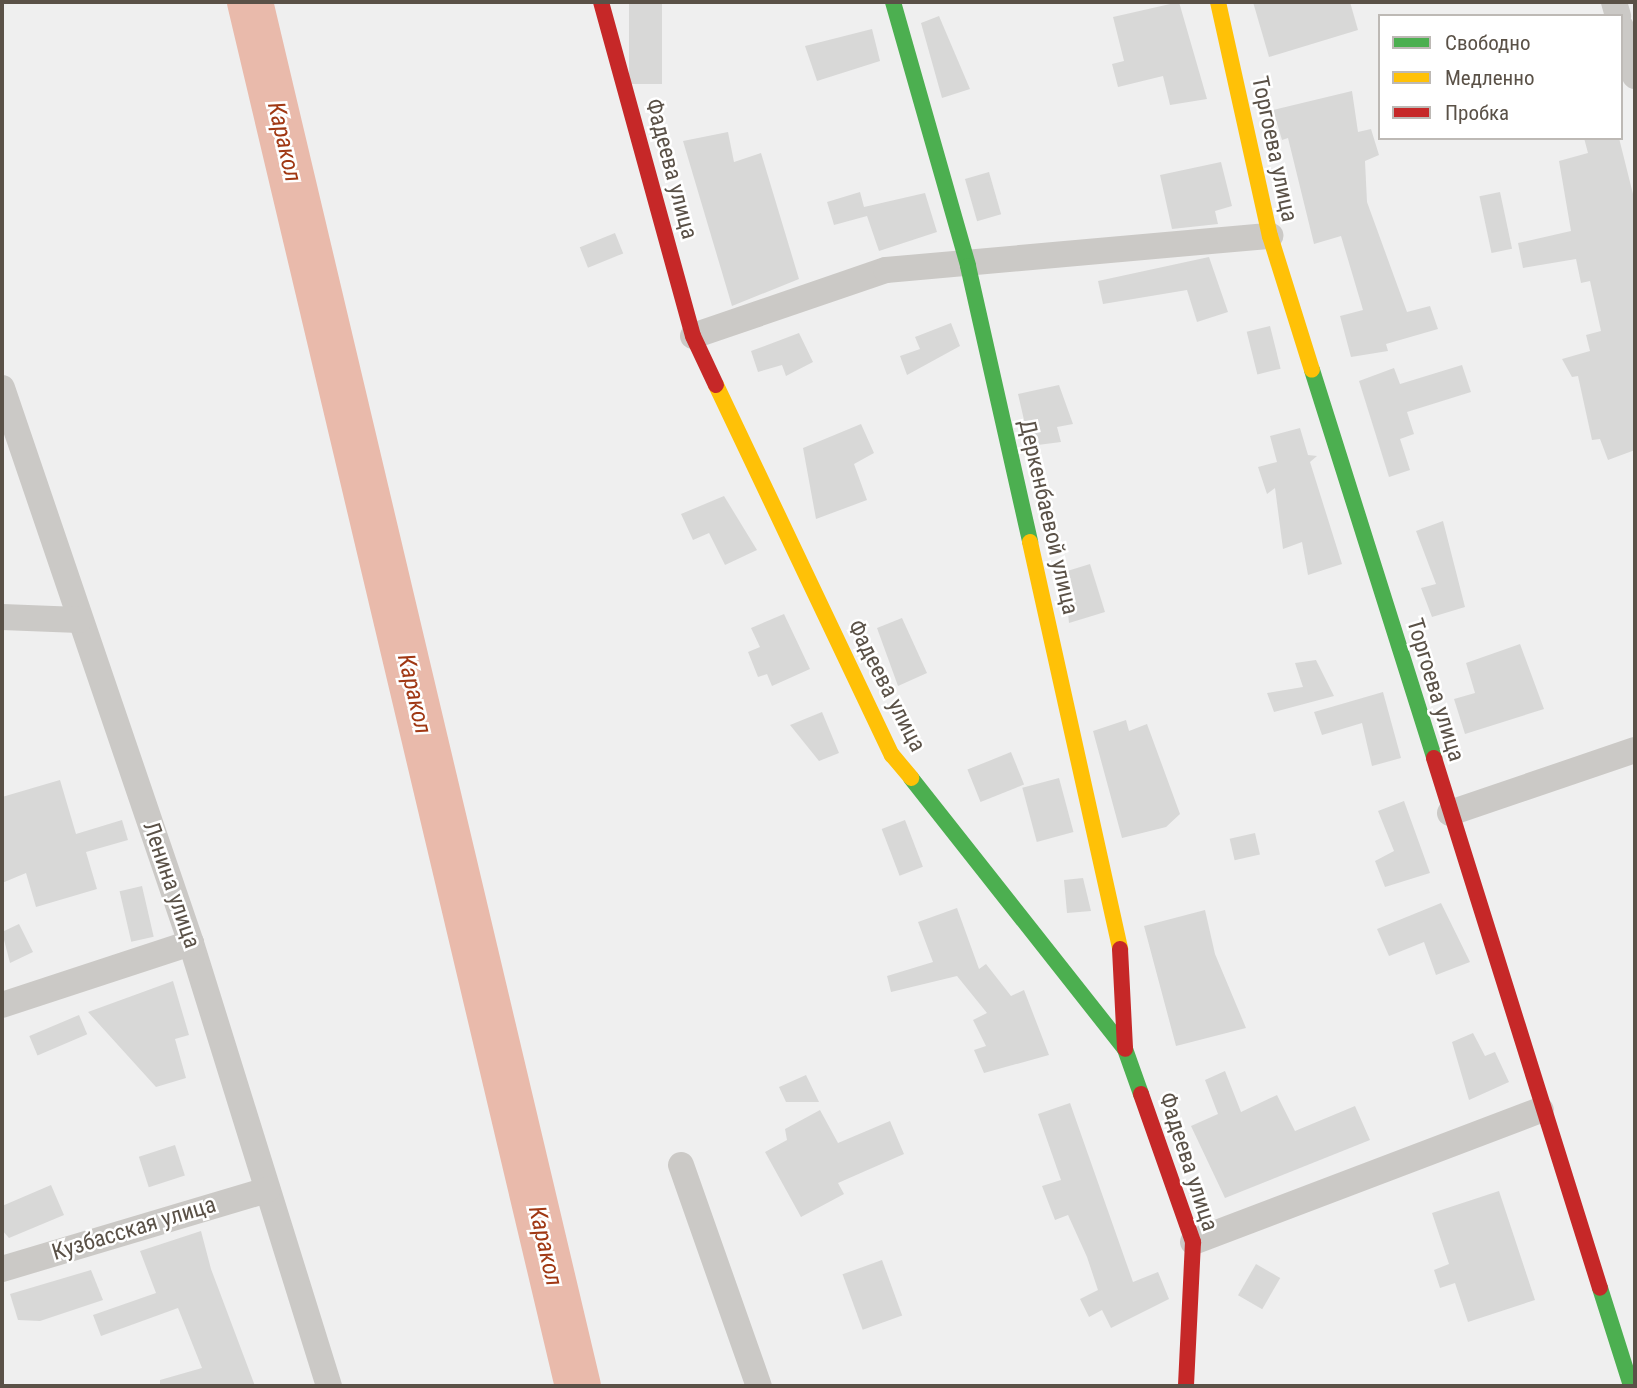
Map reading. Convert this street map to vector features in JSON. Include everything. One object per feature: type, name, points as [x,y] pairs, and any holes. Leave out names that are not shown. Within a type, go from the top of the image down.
[{"type":"street","name":"Фадеева улица","points":[[601,2],[692,337],[892,755],[1125,1049],[1193,1242],[1186,1386]]},
{"type":"street","name":"Деркенбаевой улица","points":[[892,2],[968,266],[1120,946],[1125,1049]]},
{"type":"street","name":"Торгоева улица","points":[[1218,2],[1269,236],[1541,1110],[1631,1386]]},
{"type":"street","points":[[1623,34],[1635,76]]},
{"type":"street","points":[[692,337],[886,270],[968,266],[1269,236]]},
{"type":"street","name":"Ленина улица","points":[[2,388],[191,943],[329,1386]]},
{"type":"street","points":[[2,617],[79,620]]},
{"type":"street","points":[[1450,813],[1635,750]]},
{"type":"street","points":[[2,1005],[191,943]]},
{"type":"street","points":[[1193,1242],[1541,1110]]},
{"type":"street","points":[[681,1165],[759,1386]]},
{"type":"street","name":"Кузбасская улица","points":[[2,1269],[267,1190]]},
{"type":"building","points":[[629,2],[662,2],[662,84],[629,84]]},
{"type":"building","points":[[1179,2],[1207,99],[1170,105],[1163,76],[1118,87],[1112,64],[1124,61],[1113,17]]},
{"type":"building","points":[[1253,2],[1350,2],[1358,30],[1269,57]]},
{"type":"building","points":[[939,16],[970,89],[942,98],[921,23]]},
{"type":"building","points":[[872,29],[880,61],[817,81],[805,46]]},
{"type":"building","points":[[1352,91],[1358,132],[1371,129],[1379,155],[1365,161],[1367,202],[1407,312],[1430,306],[1438,329],[1386,344],[1388,351],[1351,357],[1340,316],[1363,310],[1341,236],[1314,244],[1288,138],[1282,140],[1273,110]]},
{"type":"building","points":[[728,132],[734,162],[761,153],[799,279],[732,306],[683,141]]},
{"type":"building","points":[[1585,140],[1620,140],[1635,202],[1635,450],[1608,460],[1600,439],[1592,440],[1578,376],[1572,377],[1562,359],[1590,351],[1586,335],[1601,331],[1590,281],[1581,283],[1576,259],[1523,268],[1518,243],[1571,231],[1559,161],[1588,153]]},
{"type":"building","points":[[1221,162],[1232,206],[1215,211],[1218,224],[1172,229],[1160,175]]},
{"type":"building","points":[[989,172],[1001,214],[977,221],[965,179]]},
{"type":"building","points":[[860,192],[864,207],[925,193],[937,232],[879,251],[867,216],[834,225],[827,202]]},
{"type":"building","points":[[1500,192],[1512,249],[1492,253],[1479,196]]},
{"type":"building","points":[[615,233],[623,253],[588,268],[580,247]]},
{"type":"building","points":[[1209,257],[1228,312],[1197,322],[1187,290],[1103,304],[1098,281]]},
{"type":"building","points":[[951,323],[960,346],[907,375],[900,356],[920,349],[915,337]]},
{"type":"building","points":[[1270,326],[1281,369],[1257,374],[1247,332]]},
{"type":"building","points":[[799,333],[813,362],[786,376],[782,365],[758,372],[751,351]]},
{"type":"building","points":[[1462,365],[1471,392],[1407,412],[1414,434],[1400,439],[1410,470],[1389,477],[1359,381],[1394,368],[1400,384]]},
{"type":"building","points":[[1059,385],[1073,424],[1057,427],[1061,442],[1030,446],[1018,394]]},
{"type":"building","points":[[861,424],[874,453],[854,464],[867,500],[816,519],[803,448]]},
{"type":"building","points":[[1300,428],[1308,455],[1317,456],[1310,462],[1342,564],[1308,575],[1302,542],[1283,549],[1275,488],[1267,494],[1258,467],[1277,462],[1270,436]]},
{"type":"building","points":[[724,496],[757,550],[725,565],[709,533],[693,540],[681,514]]},
{"type":"building","points":[[1443,521],[1465,607],[1432,617],[1421,588],[1436,584],[1416,531]]},
{"type":"building","points":[[1090,564],[1105,612],[1069,623],[1064,572]]},
{"type":"building","points":[[784,614],[810,669],[772,686],[767,674],[758,677],[748,652],[760,647],[751,628]]},
{"type":"building","points":[[902,618],[927,673],[898,686],[877,628]]},
{"type":"building","points":[[1520,644],[1544,709],[1465,734],[1454,699],[1475,693],[1466,663]]},
{"type":"building","points":[[1316,660],[1334,696],[1274,712],[1267,693],[1303,687],[1295,663]]},
{"type":"building","points":[[1383,692],[1401,758],[1372,766],[1362,723],[1322,735],[1314,712]]},
{"type":"building","points":[[822,712],[839,753],[819,761],[790,725]]},
{"type":"building","points":[[1126,720],[1129,731],[1147,724],[1180,814],[1166,827],[1122,838],[1093,731]]},
{"type":"building","points":[[1011,752],[1024,784],[981,802],[967,770]]},
{"type":"building","points":[[1059,778],[1073,832],[1037,842],[1022,788]]},
{"type":"building","points":[[60,780],[76,834],[122,820],[128,840],[86,852],[97,889],[36,907],[26,873],[2,883],[2,797]]},
{"type":"building","points":[[1404,801],[1430,873],[1385,887],[1375,861],[1394,851],[1378,811]]},
{"type":"building","points":[[905,820],[923,867],[900,876],[882,829]]},
{"type":"building","points":[[1255,833],[1260,854],[1235,860],[1230,839]]},
{"type":"building","points":[[1083,878],[1091,911],[1067,913],[1064,880]]},
{"type":"building","points":[[142,886],[154,937],[131,942],[120,891]]},
{"type":"building","points":[[1441,903],[1470,962],[1436,975],[1424,942],[1389,956],[1377,929]]},
{"type":"building","points":[[957,908],[979,969],[986,964],[1011,996],[1024,990],[1049,1055],[984,1073],[974,1050],[986,1046],[973,1020],[987,1013],[957,976],[891,992],[887,976],[933,962],[918,922]]},
{"type":"building","points":[[1205,910],[1215,954],[1246,1028],[1176,1046],[1144,926]]},
{"type":"building","points":[[19,924],[33,952],[10,963],[2,932]]},
{"type":"building","points":[[173,981],[189,1035],[175,1039],[186,1078],[156,1087],[88,1012]]},
{"type":"building","points":[[79,1015],[87,1034],[37,1055],[29,1036]]},
{"type":"building","points":[[1473,1033],[1485,1056],[1495,1052],[1509,1082],[1469,1100],[1452,1042]]},
{"type":"building","points":[[1225,1071],[1241,1112],[1277,1095],[1295,1131],[1355,1106],[1370,1140],[1225,1198],[1191,1126],[1218,1114],[1205,1080]]},
{"type":"building","points":[[806,1075],[819,1102],[786,1102],[779,1087]]},
{"type":"building","points":[[1070,1103],[1133,1282],[1158,1272],[1169,1299],[1111,1328],[1102,1310],[1089,1317],[1080,1299],[1098,1290],[1087,1257],[1068,1215],[1055,1220],[1042,1186],[1061,1180],[1038,1114]]},
{"type":"building","points":[[820,1110],[838,1143],[890,1121],[904,1154],[838,1183],[844,1194],[801,1217],[765,1152],[787,1140],[785,1129]]},
{"type":"building","points":[[175,1145],[185,1175],[149,1187],[139,1157]]},
{"type":"building","points":[[51,1185],[64,1215],[9,1238],[2,1230],[2,1206]]},
{"type":"building","points":[[1499,1191],[1535,1300],[1468,1322],[1455,1283],[1440,1288],[1434,1270],[1449,1264],[1432,1213]]},
{"type":"building","points":[[201,1231],[211,1269],[255,1386],[160,1386],[160,1380],[202,1368],[178,1308],[101,1336],[93,1315],[156,1293],[140,1251]]},
{"type":"building","points":[[882,1260],[902,1315],[863,1330],[843,1274]]},
{"type":"building","points":[[1256,1264],[1280,1278],[1262,1309],[1238,1295]]},
{"type":"building","points":[[91,1270],[103,1300],[40,1321],[18,1320],[10,1294]]},
{"type":"waterway","name":"Каракол","points":[[250,2],[578,1386]]},
{"type":"traffic: fast","points":[[893,2],[968,266],[1030,542]]},
{"type":"traffic: fast","points":[[1312,370],[1434,758]]},
{"type":"traffic: fast","points":[[911,778],[1125,1049],[1141,1094]]},
{"type":"traffic: fast","points":[[1600,1288],[1631,1386]]},
{"type":"traffic: slow","points":[[1218,2],[1270,236],[1312,370]]},
{"type":"traffic: slow","points":[[716,385],[892,755],[911,778]]},
{"type":"traffic: slow","points":[[1030,542],[1120,949]]},
{"type":"traffic: jam","points":[[601,2],[693,336],[716,385]]},
{"type":"traffic: jam","points":[[1434,758],[1600,1288]]},
{"type":"traffic: jam","points":[[1120,949],[1125,1049]]},
{"type":"traffic: jam","points":[[1141,1094],[1193,1242],[1186,1386]]}]
